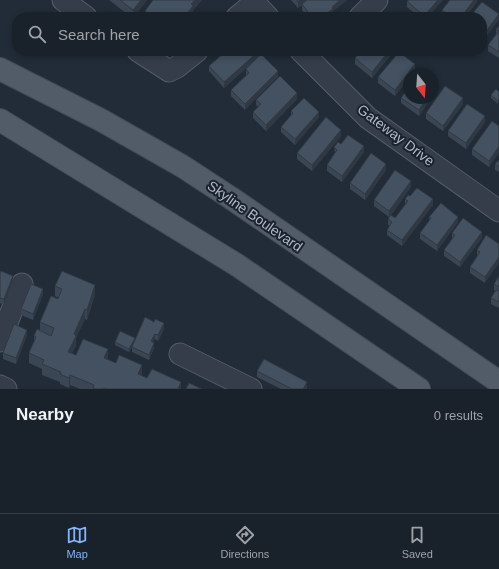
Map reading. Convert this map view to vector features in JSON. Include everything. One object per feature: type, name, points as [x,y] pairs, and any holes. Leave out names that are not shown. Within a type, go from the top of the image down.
[{"type":"main road","name":"Skyline Boulevard","points":[[0,69],[101,120],[182,166],[499,382]]},
{"type":"main road","points":[[0,120],[231,261],[419,389]]},
{"type":"street","points":[[63,0],[79,12]]},
{"type":"street","points":[[365,12],[377,0]]},
{"type":"street","points":[[248,12],[258,7]]},
{"type":"street","points":[[146,56],[169,71],[177,68],[191,56]]},
{"type":"street","name":"Gateway Drive","points":[[314,56],[368,118],[499,211]]},
{"type":"street","points":[[0,341],[22,284]]},
{"type":"street","points":[[180,354],[222,383],[250,389]]},
{"type":"street","points":[[0,386],[6,389]]},
{"type":"building","points":[[120,0],[141,0],[133,10]]},
{"type":"building","points":[[153,0],[195,0],[191,4],[193,6],[188,12],[145,11]]},
{"type":"building","points":[[307,0],[340,0],[328,12],[308,12],[302,4]]},
{"type":"building","points":[[438,0],[428,12],[419,12],[407,1]]},
{"type":"building","points":[[450,0],[474,0],[465,12],[445,12],[442,10]]},
{"type":"building","points":[[482,2],[499,14],[487,30],[487,12],[474,12]]},
{"type":"building","points":[[499,31],[499,52],[488,45]]},
{"type":"building","points":[[220,56],[253,56],[224,82],[209,66]]},
{"type":"building","points":[[259,56],[263,56],[278,71],[245,104],[231,90],[249,73],[246,69]]},
{"type":"building","points":[[357,56],[385,56],[372,72],[355,58]]},
{"type":"building","points":[[396,56],[404,56],[415,64],[412,68],[403,68],[403,80],[395,90],[378,77]]},
{"type":"building","points":[[280,76],[297,93],[266,125],[253,112],[261,104],[256,100]]},
{"type":"building","points":[[445,86],[463,98],[443,126],[426,113],[432,104],[439,104],[439,95]]},
{"type":"building","points":[[496,89],[499,92],[498,101],[491,95]]},
{"type":"building","points":[[304,98],[319,112],[295,139],[281,127],[293,113],[291,111]]},
{"type":"building","points":[[410,104],[423,104],[419,110]]},
{"type":"building","points":[[467,104],[485,116],[466,143],[448,131]]},
{"type":"building","points":[[326,117],[341,130],[312,165],[297,153]]},
{"type":"building","points":[[492,121],[499,126],[499,146],[489,161],[472,149]]},
{"type":"building","points":[[348,135],[364,146],[342,176],[327,165],[337,150],[334,147],[338,142],[341,144]]},
{"type":"building","points":[[371,153],[386,164],[365,194],[350,183]]},
{"type":"building","points":[[499,160],[499,167],[495,164]]},
{"type":"building","points":[[395,170],[411,181],[389,211],[374,200]]},
{"type":"building","points":[[417,188],[433,199],[402,240],[387,230],[392,222],[388,219],[391,215],[395,218],[408,201],[405,199]]},
{"type":"building","points":[[441,203],[458,217],[437,245],[420,233],[431,218],[429,217]]},
{"type":"building","points":[[463,218],[482,232],[460,262],[444,250],[455,235],[452,233]]},
{"type":"building","points":[[486,235],[499,244],[499,257],[485,277],[470,267],[480,252],[477,250]]},
{"type":"building","points":[[1,271],[13,276],[4,299],[0,298]]},
{"type":"building","points":[[62,271],[95,285],[87,310],[85,309],[74,334],[76,336],[68,352],[76,355],[83,339],[108,349],[104,358],[116,363],[119,355],[142,365],[138,374],[147,378],[152,369],[181,382],[178,389],[95,389],[93,388],[94,385],[70,375],[69,378],[60,374],[61,372],[42,364],[44,360],[29,353],[36,337],[34,336],[37,329],[51,336],[54,328],[40,322],[51,296],[58,299],[62,289],[55,286]]},
{"type":"building","points":[[499,276],[499,287],[494,284]]},
{"type":"building","points":[[31,284],[43,289],[33,314],[21,309]]},
{"type":"building","points":[[496,290],[499,291],[499,302],[491,298]]},
{"type":"building","points":[[145,317],[154,322],[155,319],[164,323],[158,335],[155,334],[151,341],[154,343],[149,355],[132,347]]},
{"type":"building","points":[[14,324],[27,330],[16,358],[3,353]]},
{"type":"building","points":[[120,331],[135,338],[129,349],[115,342]]},
{"type":"building","points":[[264,359],[307,382],[303,389],[292,389],[257,371]]},
{"type":"building","points":[[189,383],[202,389],[186,389]]}]
